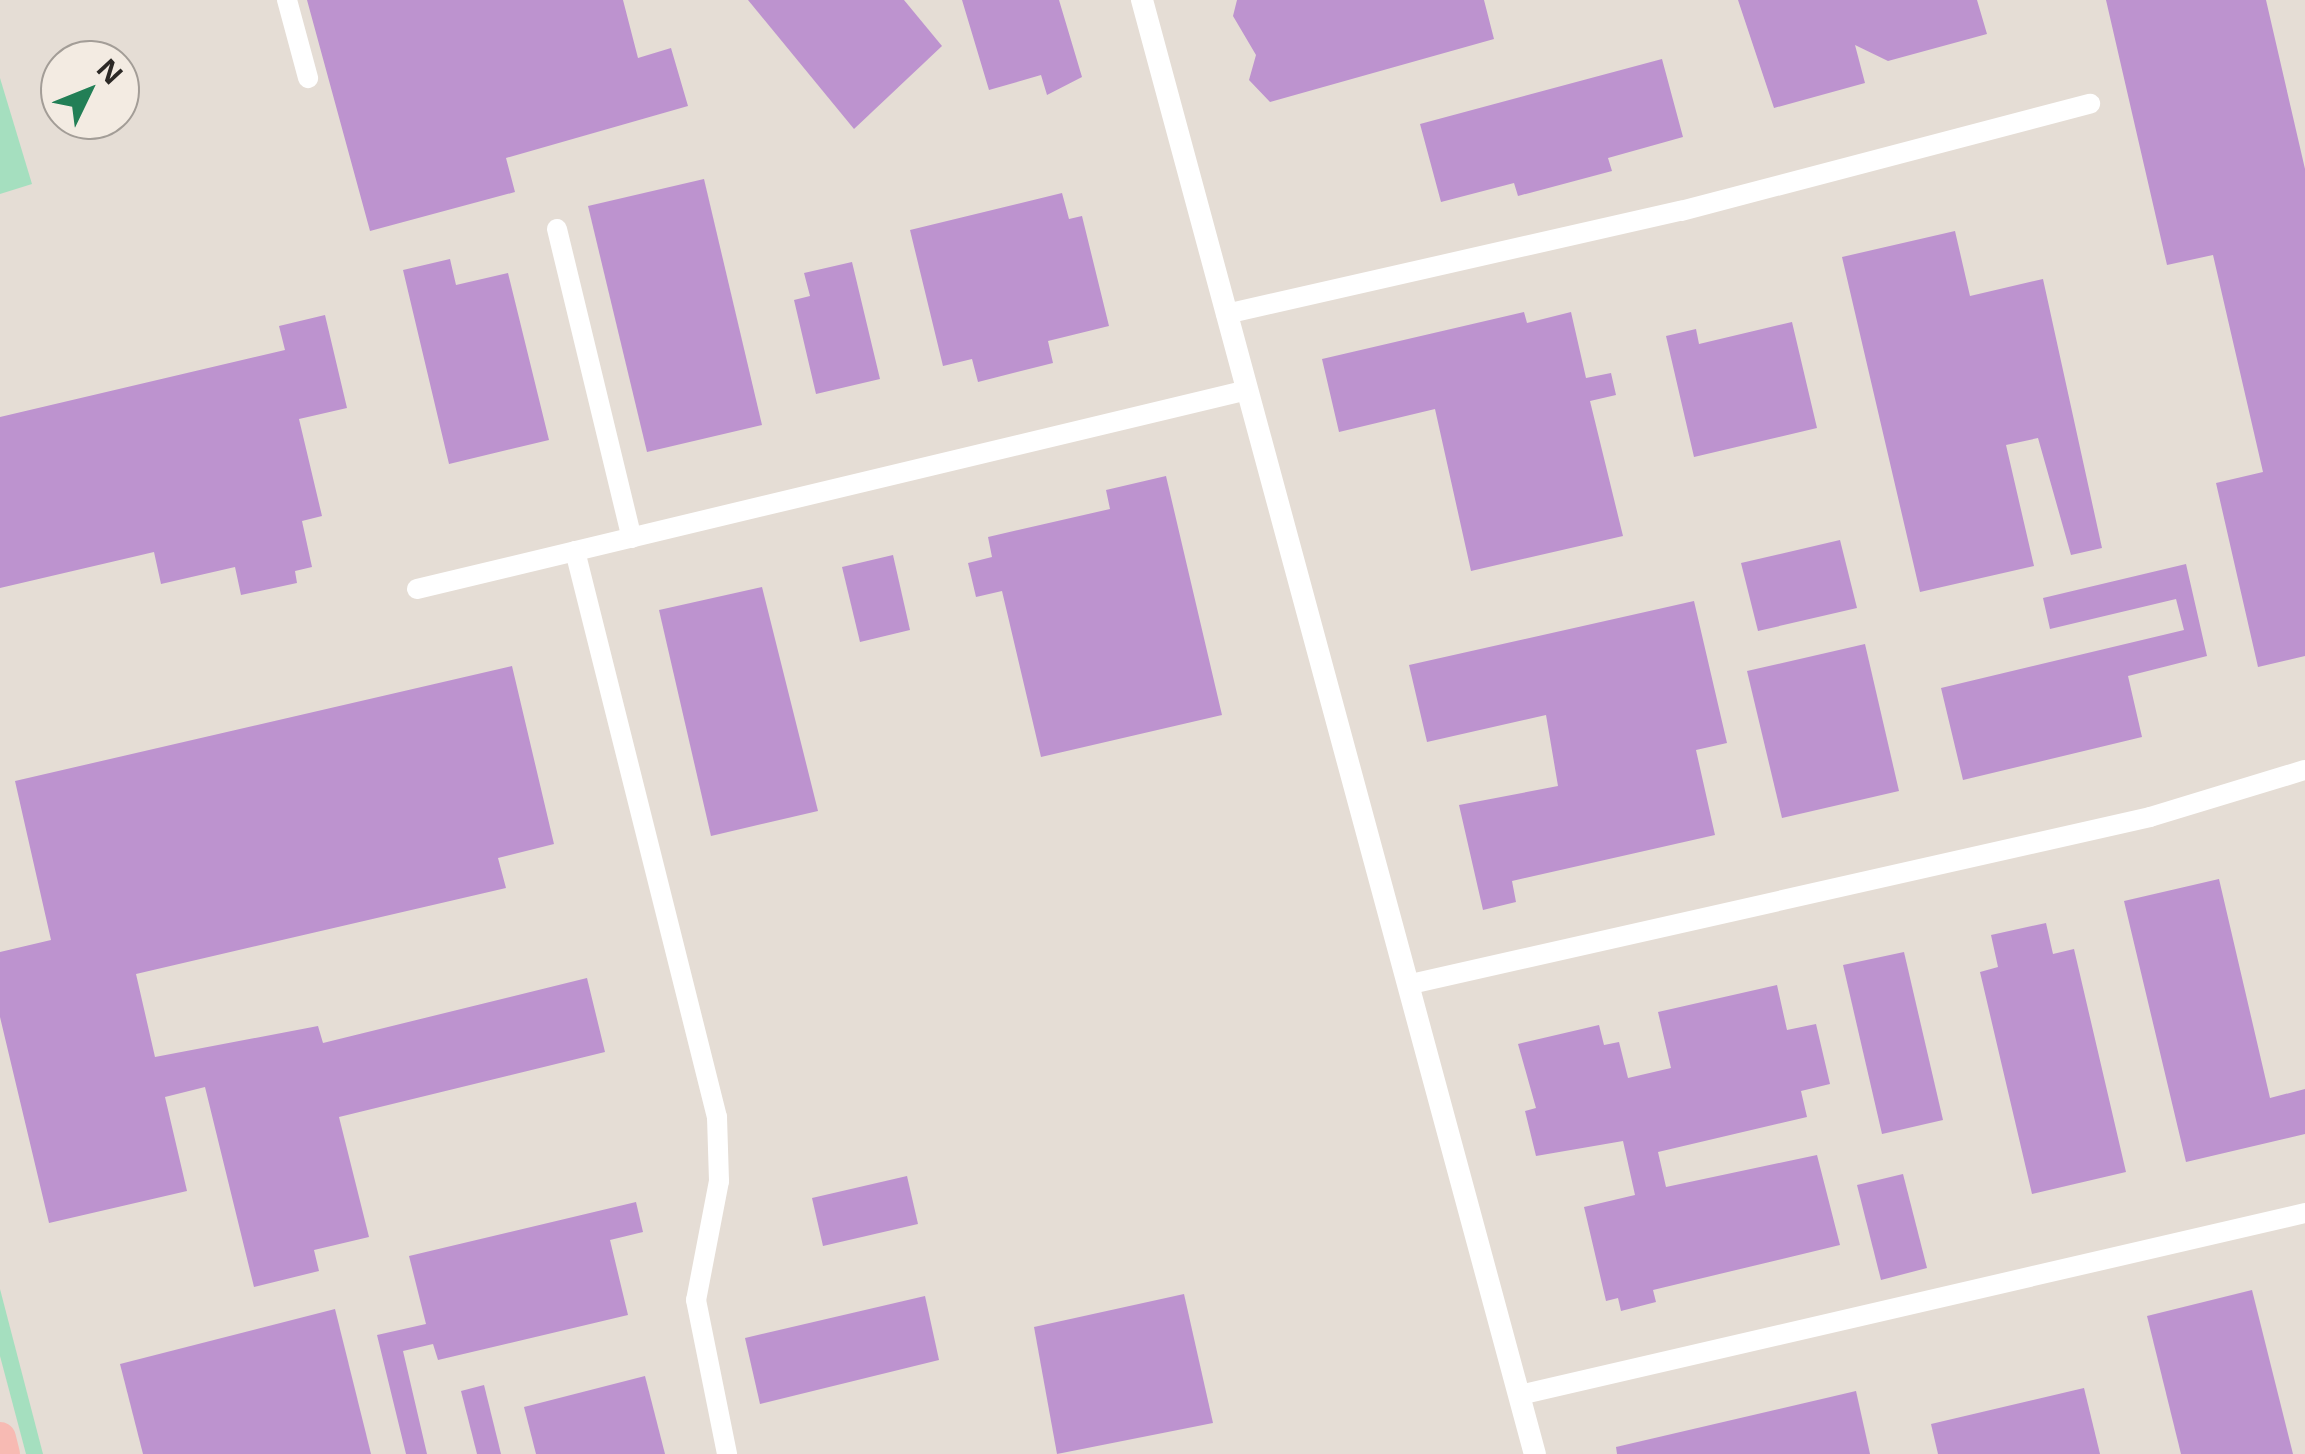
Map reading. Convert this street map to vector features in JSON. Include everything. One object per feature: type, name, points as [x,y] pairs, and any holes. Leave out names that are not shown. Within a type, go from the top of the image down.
[{"type":"highway","points":[[0,1438],[4,1454]]},
{"type":"street","points":[[287,0],[308,78]]},
{"type":"street","points":[[1142,0],[1535,1454]]},
{"type":"street","points":[[1226,314],[1681,211],[2090,104]]},
{"type":"street","points":[[557,229],[632,538]]},
{"type":"street","points":[[417,589],[1247,390]]},
{"type":"street","points":[[575,551],[717,1118],[719,1181],[696,1300],[728,1454]]},
{"type":"street","points":[[1411,984],[2150,817],[2305,770]]},
{"type":"street","points":[[1520,1395],[2305,1214]]},
{"type":"green space","points":[[0,78],[32,184],[0,194]]},
{"type":"green space","points":[[0,1289],[43,1454],[26,1454],[0,1356]]},
{"type":"building","points":[[307,0],[623,0],[638,58],[671,48],[688,106],[506,158],[515,192],[370,231]]},
{"type":"building","points":[[748,0],[904,0],[942,46],[854,129]]},
{"type":"building","points":[[962,0],[1059,0],[1082,77],[1047,95],[1041,75],[989,90]]},
{"type":"building","points":[[1237,0],[1484,0],[1494,39],[1270,102],[1249,80],[1256,55],[1233,16]]},
{"type":"building","points":[[1738,0],[1977,0],[1987,34],[1888,61],[1855,45],[1865,83],[1774,108]]},
{"type":"building","points":[[2106,0],[2266,0],[2305,169],[2305,656],[2258,667],[2216,483],[2263,472],[2213,255],[2167,265]]},
{"type":"building","points":[[1662,59],[1683,137],[1608,158],[1612,171],[1518,196],[1514,183],[1441,202],[1420,124]]},
{"type":"building","points":[[704,179],[762,425],[647,452],[588,206]]},
{"type":"building","points":[[1062,193],[1069,219],[1082,216],[1109,326],[1048,341],[1053,363],[978,382],[972,359],[943,366],[910,230]]},
{"type":"building","points":[[1955,231],[1970,296],[2043,279],[2102,548],[2071,555],[2038,438],[2006,445],[2034,566],[1920,592],[1842,257]]},
{"type":"building","points":[[450,259],[456,285],[508,273],[549,440],[449,464],[403,270]]},
{"type":"building","points":[[852,262],[880,379],[816,394],[794,300],[810,296],[804,273]]},
{"type":"building","points":[[1524,312],[1527,323],[1571,312],[1586,378],[1611,373],[1616,395],[1590,401],[1623,536],[1471,571],[1435,409],[1339,432],[1322,359]]},
{"type":"building","points":[[325,315],[347,408],[299,419],[322,516],[302,521],[312,567],[295,571],[297,583],[241,595],[235,567],[161,584],[154,552],[0,588],[0,417],[285,350],[279,326]]},
{"type":"building","points":[[1792,322],[1817,428],[1694,457],[1666,336],[1696,329],[1699,344]]},
{"type":"building","points":[[1166,476],[1222,715],[1041,757],[1002,591],[976,597],[968,563],[992,557],[988,537],[1110,509],[1106,490]]},
{"type":"building","points":[[1840,540],[1857,608],[1758,631],[1741,563]]},
{"type":"building","points":[[893,555],[910,630],[860,642],[842,567]]},
{"type":"building","points":[[2186,564],[2207,656],[2128,676],[2142,737],[1963,780],[1941,688],[2184,630],[2176,599],[2050,629],[2043,598]]},
{"type":"building","points":[[762,587],[818,811],[711,836],[659,610]]},
{"type":"building","points":[[1694,601],[1727,743],[1696,750],[1715,835],[1512,881],[1516,902],[1483,910],[1459,805],[1558,786],[1546,715],[1427,742],[1409,665]]},
{"type":"building","points":[[1865,644],[1899,791],[1782,818],[1747,671]]},
{"type":"building","points":[[512,666],[554,844],[498,858],[506,888],[136,974],[155,1057],[318,1026],[323,1043],[587,978],[605,1052],[339,1117],[369,1237],[314,1250],[319,1271],[254,1287],[205,1087],[165,1097],[187,1191],[49,1223],[0,1017],[0,952],[51,940],[15,781]]},
{"type":"building","points":[[2219,879],[2270,1098],[2305,1089],[2305,1134],[2186,1162],[2124,901]]},
{"type":"building","points":[[2046,923],[2053,954],[2074,949],[2126,1172],[2032,1194],[1980,972],[1998,967],[1991,935]]},
{"type":"building","points":[[1904,952],[1943,1120],[1882,1134],[1843,965]]},
{"type":"building","points":[[1777,985],[1787,1030],[1816,1024],[1830,1084],[1801,1091],[1807,1117],[1658,1152],[1666,1187],[1817,1155],[1840,1245],[1653,1290],[1656,1302],[1621,1311],[1618,1298],[1606,1301],[1584,1207],[1635,1195],[1623,1141],[1536,1156],[1525,1111],[1536,1108],[1518,1044],[1599,1025],[1604,1045],[1619,1042],[1628,1078],[1671,1068],[1658,1012]]},
{"type":"building","points":[[1903,1174],[1927,1268],[1881,1280],[1857,1185]]},
{"type":"building","points":[[907,1176],[918,1224],[823,1246],[812,1198]]},
{"type":"building","points":[[636,1202],[643,1232],[610,1240],[628,1315],[438,1360],[433,1344],[403,1351],[427,1454],[406,1454],[377,1335],[426,1324],[409,1256]]},
{"type":"building","points":[[2252,1290],[2293,1454],[2181,1454],[2147,1316]]},
{"type":"building","points":[[1184,1294],[1213,1423],[1057,1454],[1034,1327]]},
{"type":"building","points":[[925,1296],[939,1360],[760,1404],[745,1338]]},
{"type":"building","points":[[335,1309],[371,1454],[143,1454],[120,1364]]},
{"type":"building","points":[[645,1376],[665,1454],[536,1454],[524,1407]]},
{"type":"building","points":[[484,1385],[501,1454],[477,1454],[461,1391]]},
{"type":"building","points":[[2084,1388],[2100,1454],[1938,1454],[1931,1424]]},
{"type":"building","points":[[1856,1391],[1870,1454],[1617,1454],[1616,1447]]}]
